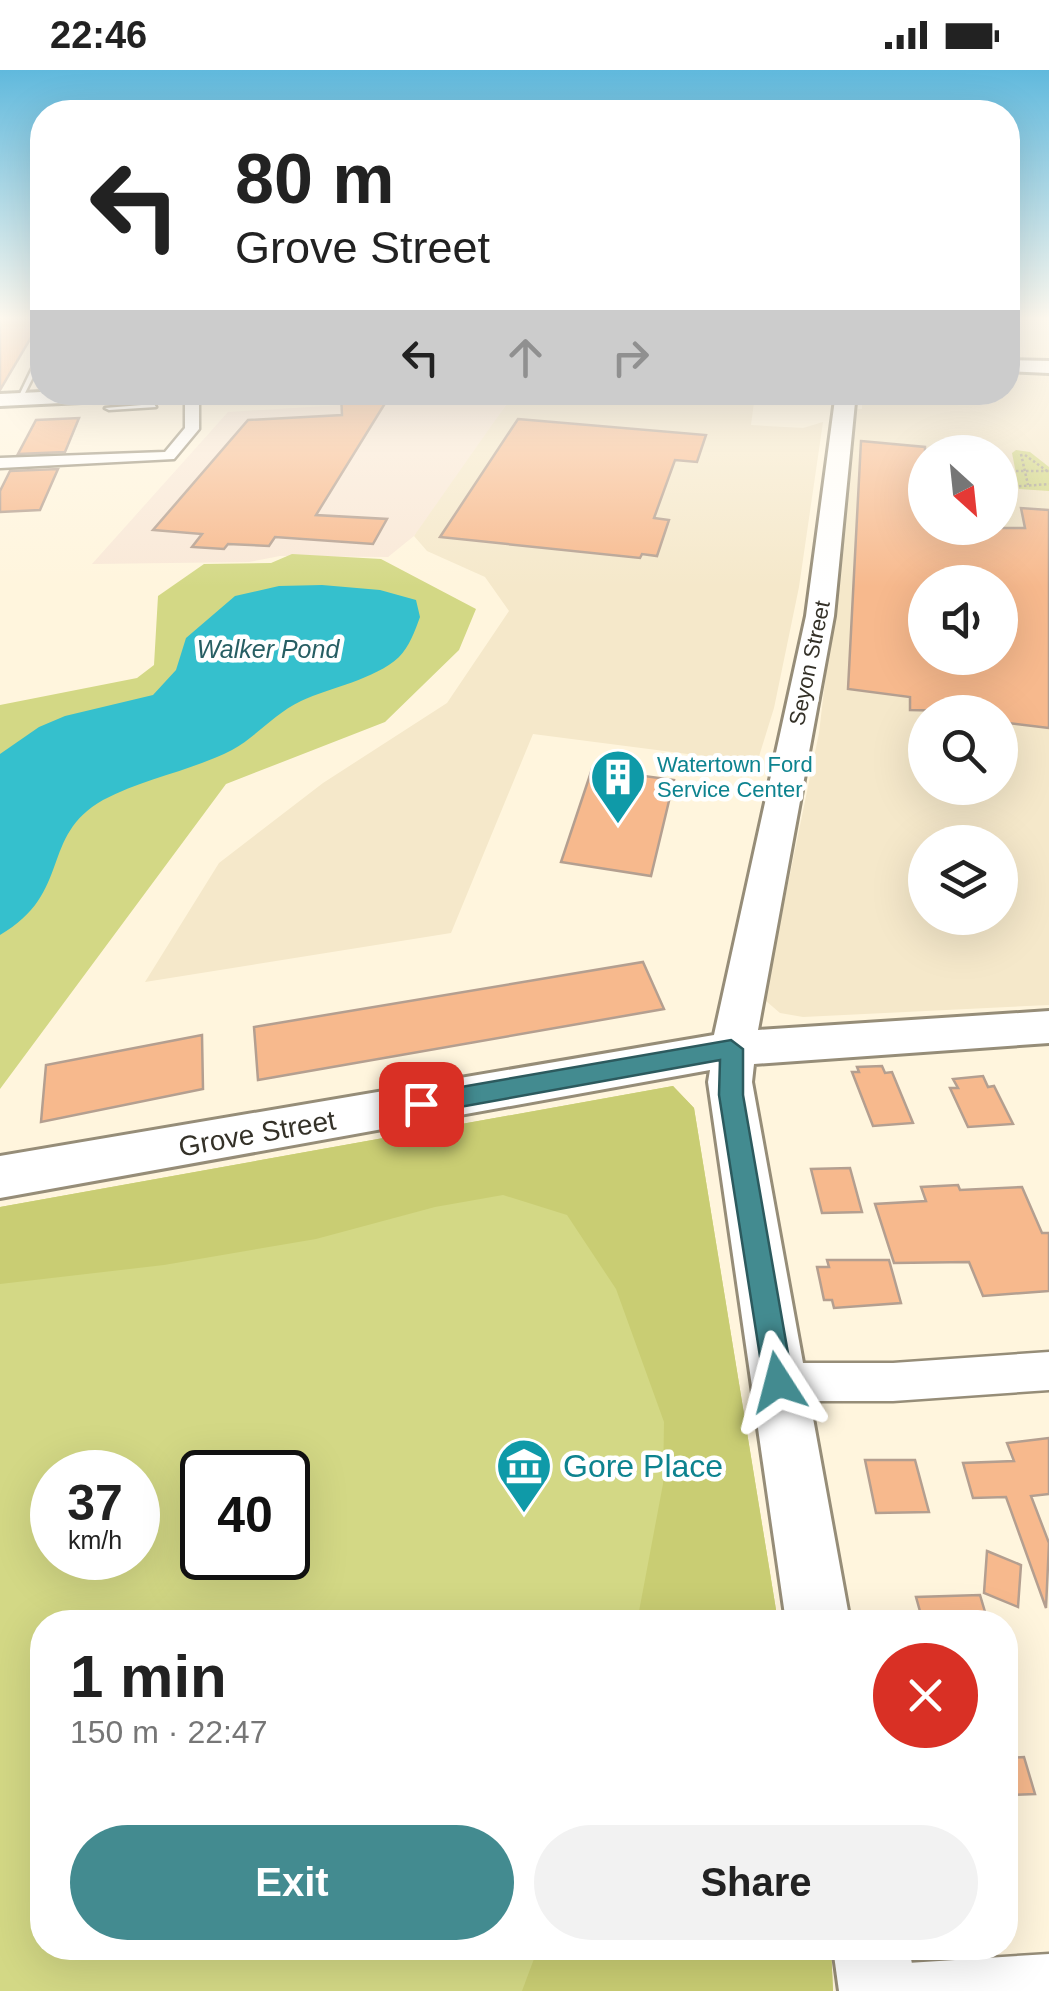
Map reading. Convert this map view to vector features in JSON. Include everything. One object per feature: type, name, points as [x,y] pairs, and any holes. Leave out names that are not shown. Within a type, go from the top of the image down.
[{"type":"street","points":[[0,464],[155,459],[174,454],[192,428],[192,408]]},
{"type":"street","name":"Seyon Street","points":[[816,1610],[731,1095],[731,1049],[820,616],[844,408]]},
{"type":"street","name":"Grove Street","points":[[0,1177],[731,1049],[1049,1027]]},
{"type":"street","points":[[778,1382],[894,1382],[1049,1370]]},
{"type":"street","points":[[873,1960],[878,1991]]},
{"type":"street","points":[[892,1991],[1049,1981]]},
{"type":"path","points":[[1028,485],[1023,455],[1048,472]]},
{"type":"path","points":[[1018,471],[1048,472]]},
{"type":"path","points":[[1018,486],[1049,484]]},
{"type":"shaded area","points":[[298,408],[504,408],[414,536],[388,557],[280,556],[249,562],[92,564],[228,412]]},
{"type":"shaded area","points":[[504,408],[753,408],[751,425],[803,428],[823,422],[799,587],[774,708],[757,763],[533,734],[451,933],[145,982],[219,863],[323,783],[447,703],[509,611],[485,577],[427,551],[414,536],[430,507]]},
{"type":"shaded area","points":[[1049,408],[1049,1005],[803,1017],[780,1013],[766,1001],[819,733],[857,409]]},
{"type":"green space","points":[[1018,450],[1030,452],[1049,467],[1049,491],[1019,489]]},
{"type":"green space","points":[[292,554],[381,559],[476,609],[459,650],[385,722],[226,784],[0,1089],[0,705],[137,678],[154,665],[158,596],[204,564],[271,563]]},
{"type":"green space","name":"Gore Place","points":[[673,1086],[694,1108],[776,1610],[30,1610],[30,1960],[832,1960],[833,1991],[0,1991],[0,1207]]},
{"type":"green space","points":[[673,1086],[694,1108],[776,1610],[639,1610],[663,1484],[664,1422],[616,1289],[567,1215],[503,1195],[435,1207],[316,1239],[164,1265],[0,1284],[0,1207]]},
{"type":"green space","points":[[534,1960],[832,1960],[833,1991],[522,1991]]},
{"type":"water","name":"Walker Pond","points":[[279,586],[380,590],[416,600],[420,617],[403,653],[377,672],[291,706],[232,750],[103,800],[83,814],[70,830],[38,901],[23,919],[0,935],[0,754],[39,727],[65,716],[153,695],[176,670],[186,638],[235,596]]},
{"type":"building","points":[[342,408],[382,408],[316,515],[387,519],[373,544],[275,537],[269,546],[192,547],[202,534],[153,530],[248,420],[342,415]]},
{"type":"building","points":[[79,418],[65,452],[18,454],[36,420]]},
{"type":"building","points":[[518,419],[706,435],[697,462],[675,460],[654,518],[669,520],[657,556],[642,554],[640,558],[440,537]]},
{"type":"building","points":[[861,441],[908,445],[908,545],[1018,545],[1018,528],[1025,528],[1021,508],[1049,510],[1049,728],[1018,724],[1018,695],[908,697],[848,689]]},
{"type":"building","points":[[58,469],[40,510],[0,512],[0,491],[10,471]]},
{"type":"building","name":"Watertown Ford Service Center","points":[[592,769],[674,780],[651,876],[561,862]]},
{"type":"building","points":[[643,962],[664,1009],[258,1080],[254,1027]]},
{"type":"building","points":[[202,1035],[203,1089],[41,1122],[46,1065]]},
{"type":"building","points":[[882,1066],[885,1073],[892,1072],[913,1123],[873,1126],[852,1072],[859,1072],[857,1067]]},
{"type":"building","points":[[983,1076],[988,1087],[994,1086],[1013,1124],[968,1127],[950,1088],[958,1088],[953,1079]]},
{"type":"building","points":[[850,1168],[862,1212],[822,1213],[811,1169]]},
{"type":"building","points":[[958,1185],[960,1190],[1022,1187],[1042,1233],[1049,1233],[1049,1291],[983,1296],[969,1262],[894,1263],[875,1204],[926,1201],[921,1187]]},
{"type":"building","points":[[827,1260],[889,1260],[901,1303],[834,1308],[832,1300],[824,1300],[817,1267],[829,1267]]},
{"type":"building","points":[[1049,1438],[1049,1494],[1031,1496],[1049,1543],[1046,1608],[1006,1497],[973,1498],[963,1463],[1014,1461],[1007,1443]]},
{"type":"building","points":[[865,1460],[915,1460],[929,1512],[876,1513]]},
{"type":"building","points":[[987,1551],[1021,1565],[1018,1607],[984,1593]]},
{"type":"building","points":[[980,1595],[984,1610],[920,1610],[916,1597]]},
{"type":"building","points":[[1018,1757],[1024,1757],[1035,1794],[1018,1795]]},
{"type":"place","name":"Watertown Ford Service Center","points":[[618,826]]},
{"type":"place","name":"Gore Place","points":[[524,1515]]},
{"type":"route","points":[[421,1104],[731,1049],[731,1095],[778,1382]]}]
